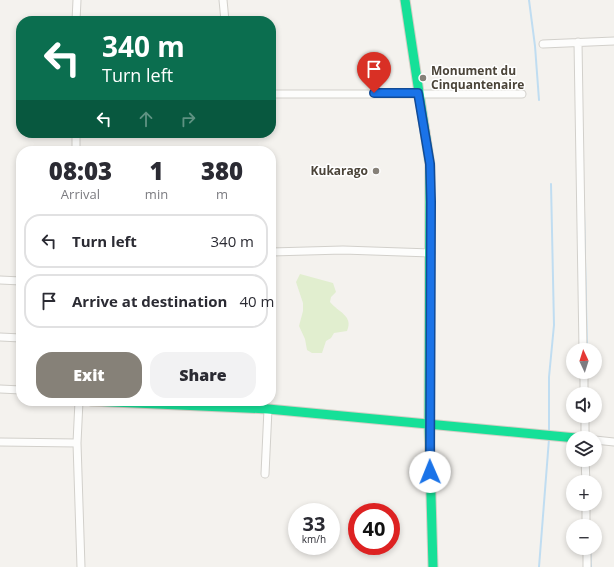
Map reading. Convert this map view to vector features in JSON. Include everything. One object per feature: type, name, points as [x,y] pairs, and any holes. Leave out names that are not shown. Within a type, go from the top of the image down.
[{"type":"street","points":[[76,16],[77,0]]},
{"type":"street","points":[[222,0],[224,16]]},
{"type":"street","points":[[405,0],[430,164],[431,253],[429,424],[433,567]]},
{"type":"street","points":[[543,44],[614,41]]},
{"type":"street","points":[[578,42],[583,343]]},
{"type":"street","points":[[276,94],[522,94]]},
{"type":"street","points":[[276,252],[343,250],[431,253]]},
{"type":"street","points":[[0,280],[16,281]]},
{"type":"street","points":[[0,337],[16,338]]},
{"type":"street","points":[[0,389],[16,390]]},
{"type":"street","points":[[79,406],[77,443],[81,567]]},
{"type":"street","points":[[202,406],[268,409],[566,437]]},
{"type":"street","points":[[265,474],[268,409]]},
{"type":"street","points":[[602,441],[614,442]]},
{"type":"street","points":[[0,442],[77,443]]},
{"type":"street","points":[[587,555],[587,567]]},
{"type":"green space","points":[[300,274],[333,283],[336,292],[331,297],[330,302],[347,318],[349,326],[347,331],[334,333],[331,338],[326,341],[322,353],[312,353],[307,350],[305,339],[299,326],[303,311],[303,303],[296,282]]},
{"type":"waterway","points":[[529,0],[535,46],[539,100]]},
{"type":"waterway","points":[[549,432],[549,377],[554,325],[551,184]]},
{"type":"waterway","points":[[584,211],[587,343]]},
{"type":"waterway","points":[[539,567],[549,439]]},
{"type":"waterway","points":[[590,555],[591,567]]},
{"type":"traffic: fast","points":[[405,0],[430,165],[429,424],[433,567]]},
{"type":"traffic: fast","points":[[202,406],[268,409],[566,437]]},
{"type":"place","name":"Monument du Cinquantenaire","points":[[423,78]]},
{"type":"place","name":"Kukarago","points":[[376,171]]},
{"type":"route","points":[[374,93],[418,93],[430,164],[430,472]]}]
